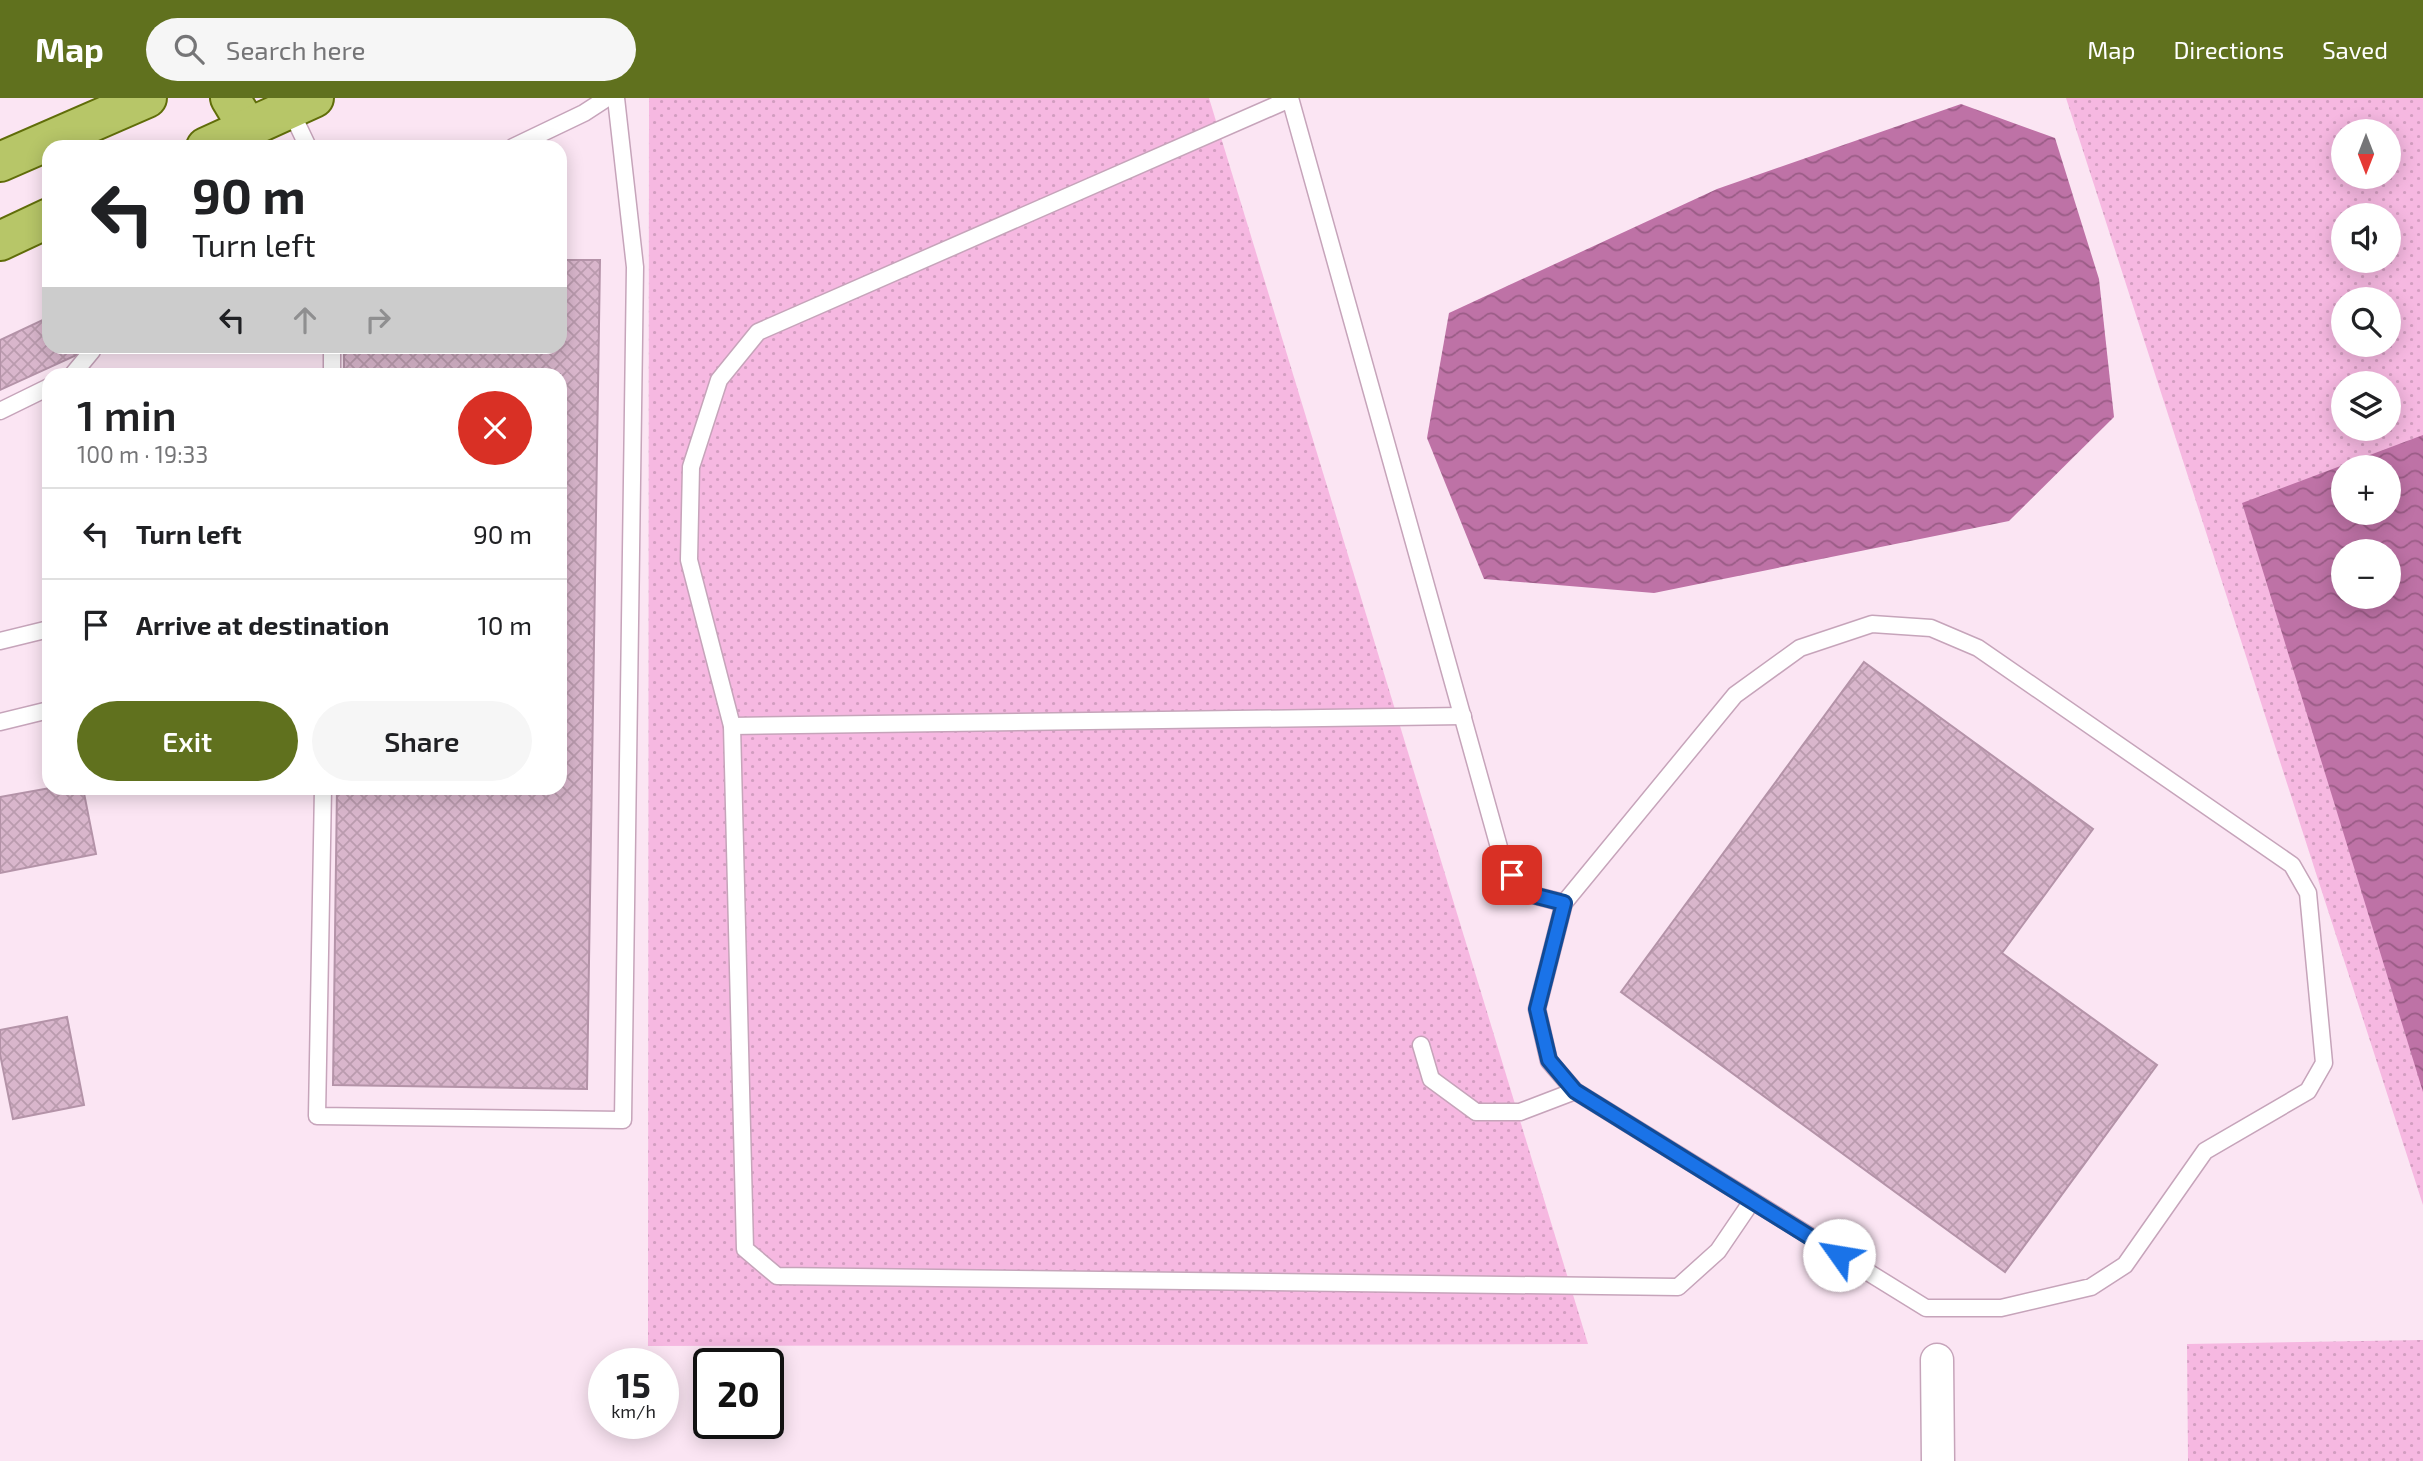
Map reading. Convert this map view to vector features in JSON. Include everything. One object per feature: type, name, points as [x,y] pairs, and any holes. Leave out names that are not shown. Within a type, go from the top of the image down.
[{"type":"main road","points":[[51,140],[147,98]]},
{"type":"main road","points":[[213,140],[239,113],[302,103]]},
{"type":"main road","points":[[0,162],[42,144]]},
{"type":"main road","points":[[0,241],[42,221]]},
{"type":"street","points":[[1937,1360],[1938,1461]]},
{"type":"lane","points":[[528,140],[584,113],[607,98]]},
{"type":"lane","points":[[323,795],[317,1116],[623,1119],[635,267],[616,98]]},
{"type":"lane","points":[[1564,903],[1521,892],[1502,858],[1290,99],[758,332],[719,380],[691,467],[689,560],[732,726],[745,1249],[777,1276],[1678,1287],[1718,1251],[1752,1201]]},
{"type":"lane","points":[[302,103],[307,140]]},
{"type":"lane","points":[[0,411],[42,390]]},
{"type":"lane","points":[[1872,624],[1931,628],[1978,648],[2292,864],[2308,893],[2324,1063],[2308,1091],[2205,1151],[2125,1265],[2091,1287],[2001,1308],[1926,1308],[1575,1091],[1549,1060],[1537,1009],[1564,903],[1735,695],[1800,648],[1872,624]]},
{"type":"lane","points":[[0,641],[42,630]]},
{"type":"lane","points":[[0,722],[42,712]]},
{"type":"lane","points":[[732,726],[1462,716]]},
{"type":"lane","points":[[1422,1045],[1431,1079],[1476,1112],[1520,1112],[1575,1091]]},
{"type":"shaded area","points":[[649,98],[1209,98],[1588,1344],[648,1346]]},
{"type":"shaded area","points":[[2066,98],[2423,98],[2423,1205]]},
{"type":"shaded area","points":[[2423,1340],[2423,1461],[2188,1461],[2187,1344]]},
{"type":"water","points":[[1961,104],[2055,138],[2099,279],[2114,417],[2009,521],[1654,593],[1484,579],[1427,438],[1449,313],[1717,189]]},
{"type":"water","points":[[2423,435],[2423,1092],[2242,503],[2331,470],[2331,525],[2401,525],[2401,455],[2370,455]]},
{"type":"building","points":[[567,260],[600,260],[587,1089],[333,1085],[337,795],[567,795],[567,368],[344,368],[344,354],[567,354]]},
{"type":"building","points":[[42,320],[42,354],[79,354],[48,368],[42,368],[42,371],[0,390],[0,340]]},
{"type":"building","points":[[1864,662],[2093,829],[2002,953],[2157,1065],[2005,1272],[1621,992]]},
{"type":"building","points":[[42,789],[42,795],[84,795],[96,854],[0,873],[0,797]]},
{"type":"building","points":[[67,1017],[84,1105],[13,1119],[0,1054],[0,1030]]},
{"type":"route","points":[[1512,875],[1521,892],[1564,903],[1537,1009],[1549,1060],[1575,1091],[1839,1255]]}]
